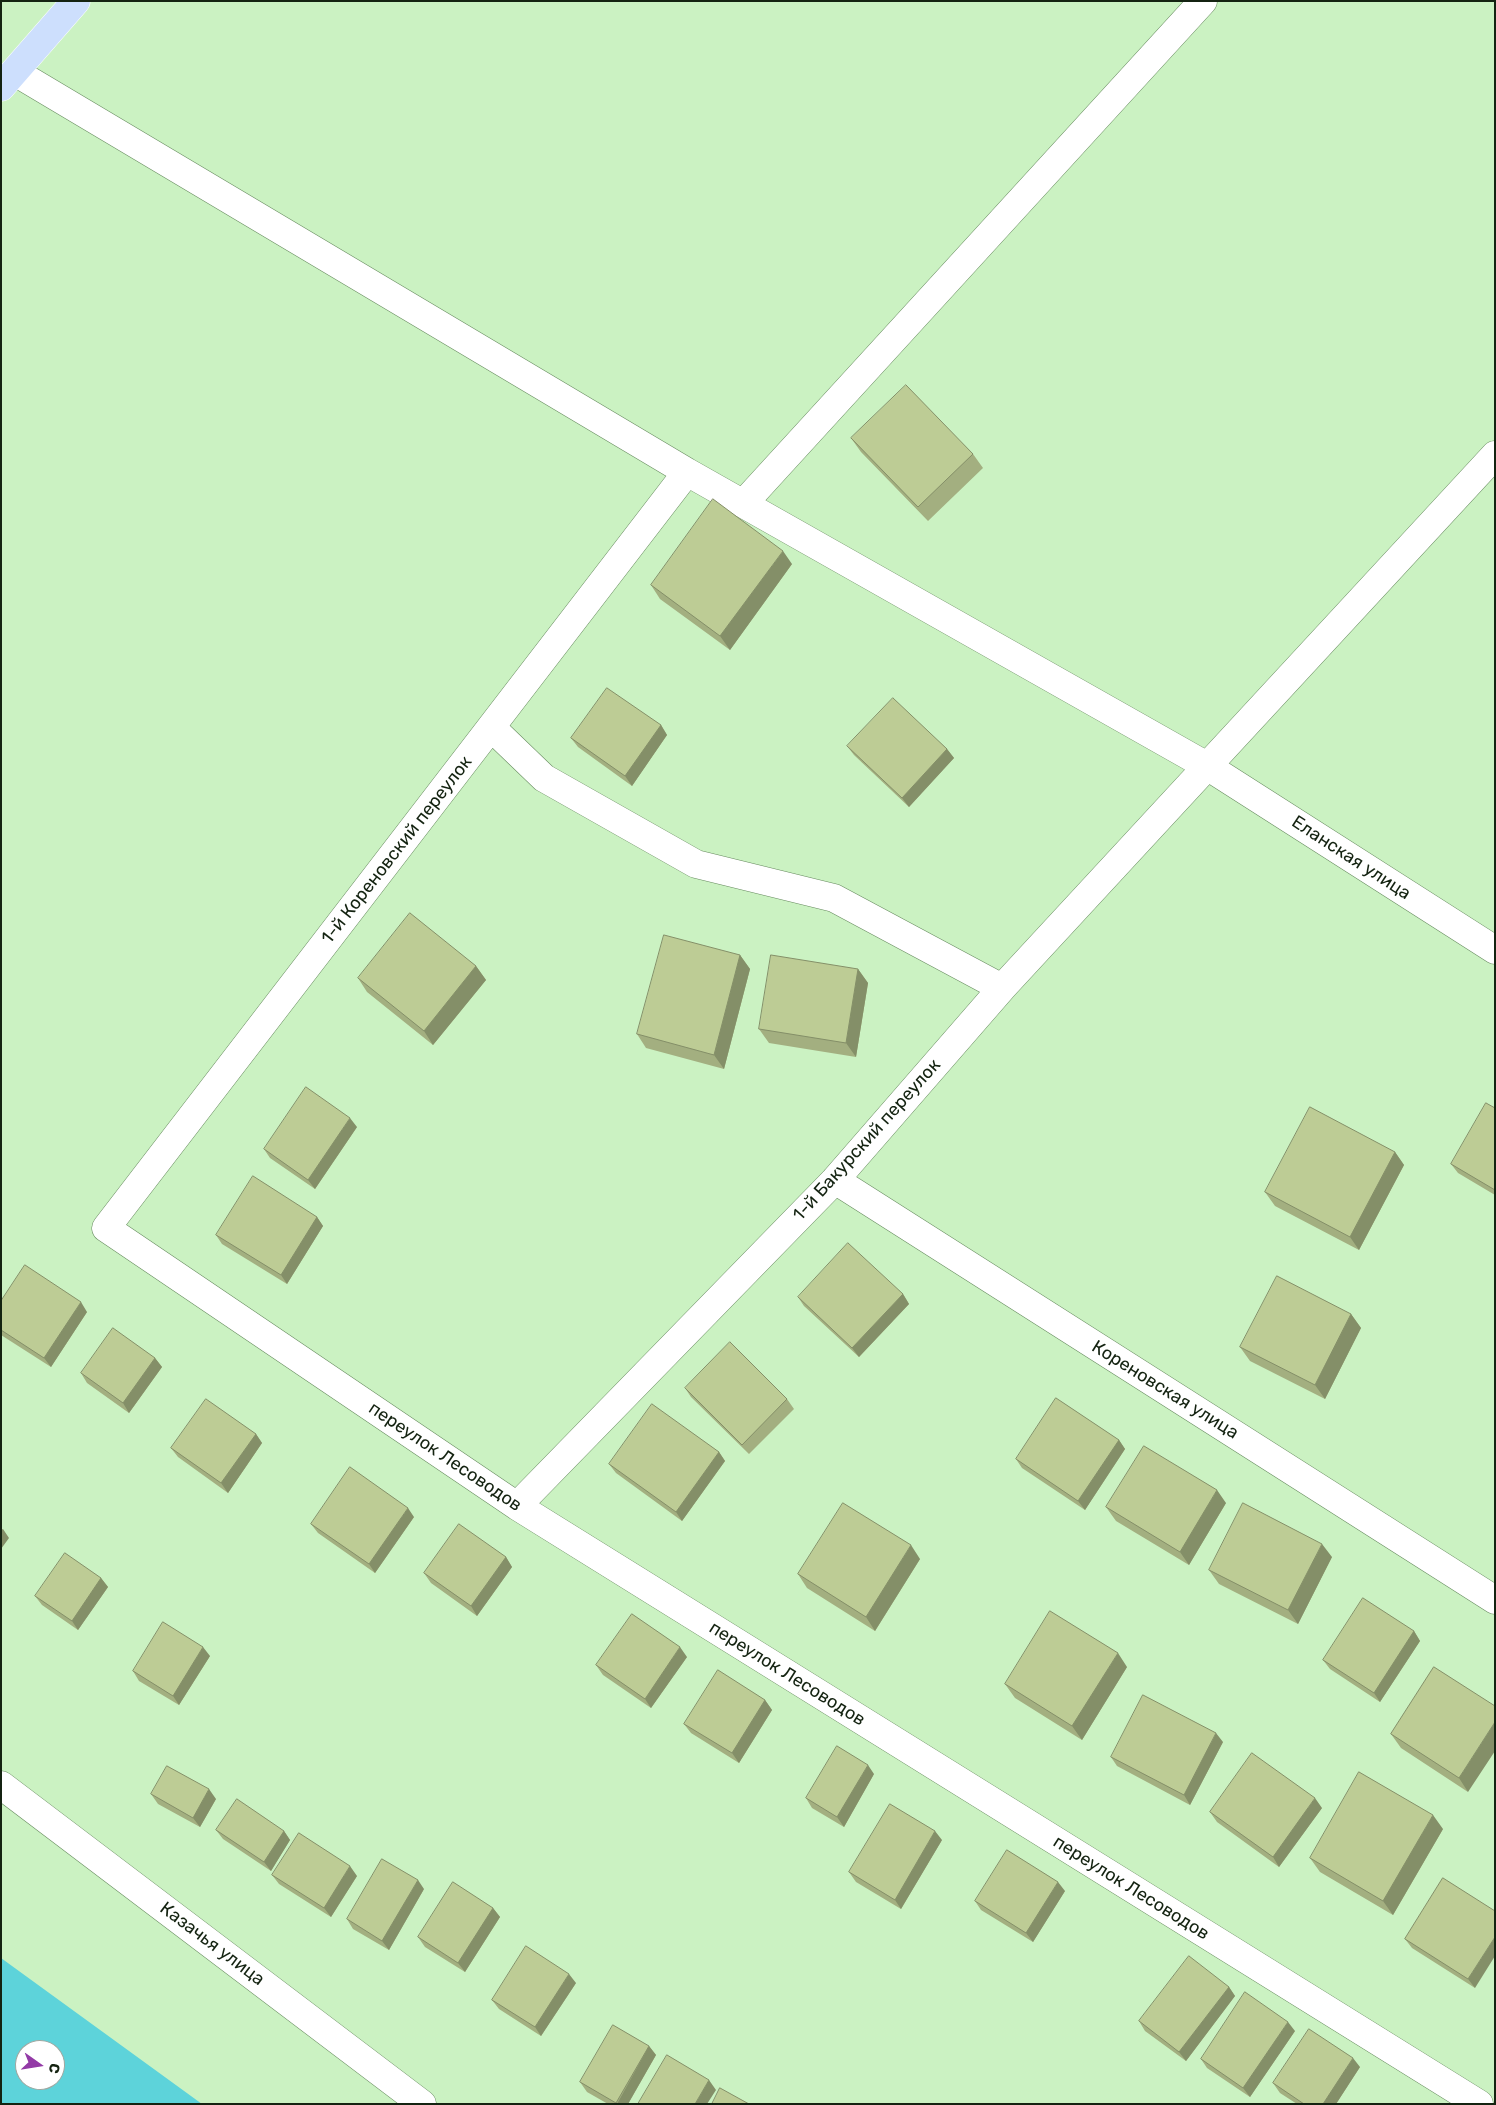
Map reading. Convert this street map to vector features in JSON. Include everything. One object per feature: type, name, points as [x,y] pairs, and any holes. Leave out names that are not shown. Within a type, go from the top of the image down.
[{"type":"main road","points":[[8,79],[76,1]]},
{"type":"street","points":[[743,504],[1202,1]]},
{"type":"street","name":"Еланская улица","points":[[8,79],[687,472],[1207,766],[1495,950]]},
{"type":"street","name":"1-й Бакурский переулок","points":[[517,1506],[835,1180],[1002,988],[1495,455]]},
{"type":"street","name":"1-й Кореновский переулок","points":[[106,1228],[687,472]]},
{"type":"street","points":[[491,727],[544,778],[696,864],[834,898],[1002,988]]},
{"type":"street","name":"Кореновская улица","points":[[835,1180],[1495,1600]]},
{"type":"street","name":"переулок Лесоводов","points":[[106,1228],[517,1506],[1479,2104]]},
{"type":"street","name":"Казачья улица","points":[[1,1784],[422,2104]]},
{"type":"water","points":[[1,1958],[202,2104],[1,2104]]},
{"type":"building","points":[[906,385],[973,454],[918,507],[851,438]]},
{"type":"building","points":[[713,499],[783,551],[720,636],[651,585]]},
{"type":"building","points":[[607,688],[661,725],[625,776],[571,738]]},
{"type":"building","points":[[893,698],[947,749],[902,798],[847,746]]},
{"type":"building","points":[[410,913],[476,966],[424,1031],[358,978]]},
{"type":"building","points":[[664,935],[740,955],[714,1055],[637,1034]]},
{"type":"building","points":[[771,955],[858,969],[846,1043],[759,1029]]},
{"type":"building","points":[[306,1087],[350,1118],[308,1180],[264,1149]]},
{"type":"building","points":[[1486,1103],[1495,1108],[1495,1190],[1451,1164]]},
{"type":"building","points":[[1310,1107],[1395,1152],[1350,1237],[1265,1192]]},
{"type":"building","points":[[253,1176],[317,1217],[281,1275],[216,1235]]},
{"type":"building","points":[[848,1243],[903,1294],[852,1348],[798,1297]]},
{"type":"building","points":[[25,1265],[81,1302],[44,1358],[1,1330],[1,1301]]},
{"type":"building","points":[[1277,1276],[1351,1314],[1315,1385],[1240,1347]]},
{"type":"building","points":[[113,1328],[155,1358],[123,1403],[81,1373]]},
{"type":"building","points":[[730,1342],[787,1399],[742,1445],[685,1388]]},
{"type":"building","points":[[1056,1398],[1119,1440],[1078,1501],[1016,1459]]},
{"type":"building","points":[[206,1399],[256,1434],[221,1483],[171,1448]]},
{"type":"building","points":[[652,1404],[719,1452],[676,1512],[609,1464]]},
{"type":"building","points":[[1144,1446],[1217,1490],[1180,1552],[1106,1507]]},
{"type":"building","points":[[350,1467],[408,1508],[369,1564],[311,1524]]},
{"type":"building","points":[[843,1503],[911,1545],[866,1617],[798,1574]]},
{"type":"building","points":[[1243,1503],[1322,1544],[1288,1610],[1209,1570]]},
{"type":"building","points":[[459,1524],[506,1557],[471,1606],[424,1573]]},
{"type":"building","points":[[65,1553],[101,1578],[72,1621],[35,1596]]},
{"type":"building","points":[[1363,1598],[1414,1631],[1374,1693],[1323,1660]]},
{"type":"building","points":[[1050,1611],[1118,1653],[1072,1726],[1005,1684]]},
{"type":"building","points":[[632,1614],[680,1647],[645,1699],[596,1665]]},
{"type":"building","points":[[163,1622],[203,1647],[173,1696],[133,1671]]},
{"type":"building","points":[[1434,1667],[1495,1706],[1495,1722],[1459,1778],[1391,1734]]},
{"type":"building","points":[[718,1670],[765,1700],[732,1753],[684,1724]]},
{"type":"building","points":[[1143,1695],[1216,1733],[1184,1795],[1111,1757]]},
{"type":"building","points":[[837,1746],[868,1765],[837,1817],[806,1798]]},
{"type":"building","points":[[1252,1753],[1315,1798],[1273,1857],[1210,1812]]},
{"type":"building","points":[[167,1766],[209,1789],[193,1818],[151,1794]]},
{"type":"building","points":[[1359,1772],[1433,1815],[1383,1901],[1310,1858]]},
{"type":"building","points":[[237,1799],[284,1831],[264,1862],[216,1830]]},
{"type":"building","points":[[890,1804],[935,1831],[895,1900],[849,1872]]},
{"type":"building","points":[[299,1833],[350,1866],[324,1908],[272,1875]]},
{"type":"building","points":[[1007,1850],[1058,1882],[1026,1933],[975,1901]]},
{"type":"building","points":[[382,1859],[418,1880],[382,1941],[347,1919]]},
{"type":"building","points":[[1443,1878],[1495,1911],[1495,1937],[1468,1979],[1405,1939]]},
{"type":"building","points":[[453,1882],[493,1908],[458,1963],[418,1937]]},
{"type":"building","points":[[526,1946],[569,1974],[535,2027],[492,2000]]},
{"type":"building","points":[[1189,1956],[1229,1987],[1179,2052],[1139,2021]]},
{"type":"building","points":[[1245,1992],[1288,2022],[1243,2088],[1201,2059]]},
{"type":"building","points":[[613,2025],[649,2046],[616,2103],[580,2082]]},
{"type":"building","points":[[1309,2029],[1353,2058],[1323,2104],[1304,2104],[1273,2083]]},
{"type":"building","points":[[667,2055],[709,2080],[695,2104],[638,2104]]},
{"type":"building","points":[[720,2088],[749,2104],[712,2104]]}]
